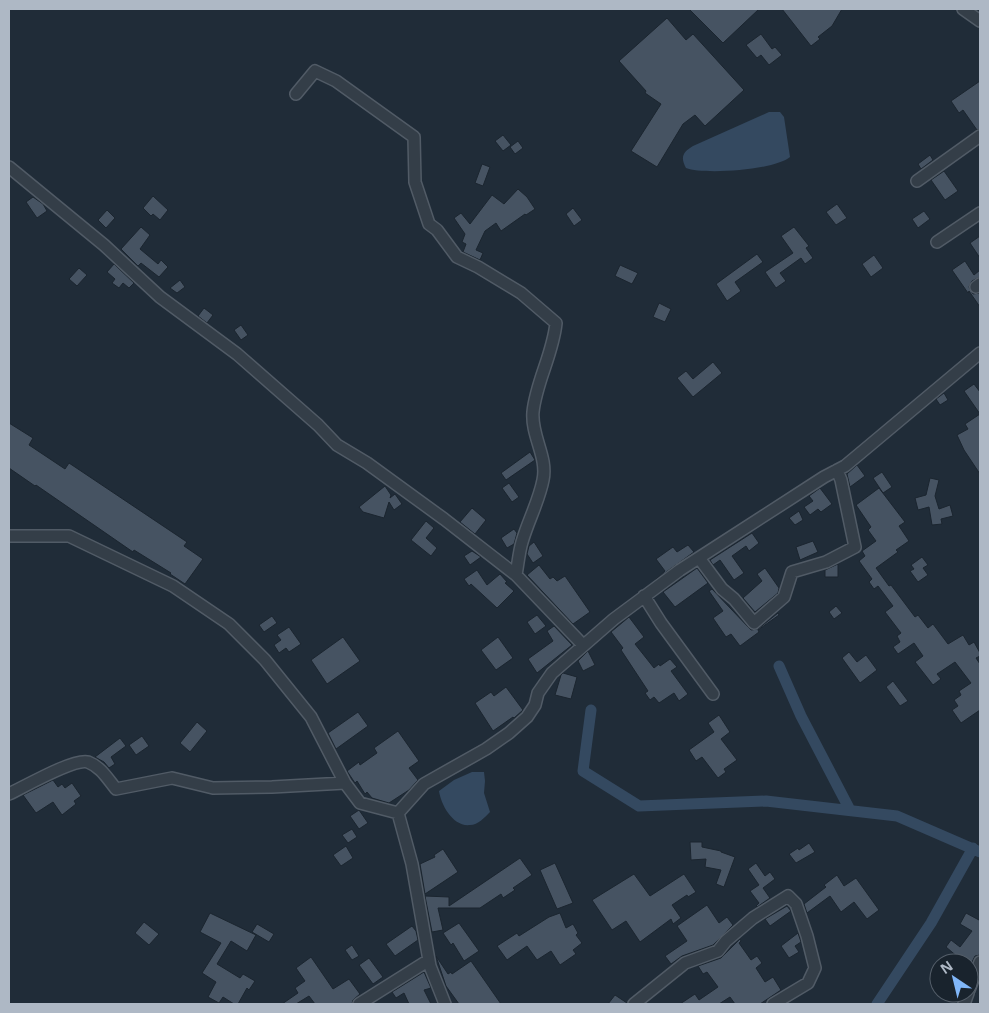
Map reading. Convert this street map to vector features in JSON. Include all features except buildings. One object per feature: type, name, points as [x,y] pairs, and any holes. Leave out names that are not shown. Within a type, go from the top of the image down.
[{"type":"street","points":[[963,9],[980,21]]},
{"type":"street","points":[[296,94],[315,71],[336,81],[414,137],[414,182],[429,224],[437,230],[457,258],[478,267],[521,293],[556,323],[555,335],[541,376],[533,413],[535,434],[543,460],[543,479],[522,543],[516,576]]},
{"type":"street","points":[[917,181],[980,136]]},
{"type":"street","points":[[9,167],[104,245],[160,297],[237,354],[318,425],[337,445],[444,519],[516,576],[583,645]]},
{"type":"street","points":[[937,242],[980,213]]},
{"type":"street","points":[[398,813],[424,784],[486,749],[527,718],[535,705],[538,693],[552,673],[583,645],[644,596],[824,476],[845,466],[980,353]]},
{"type":"street","points":[[699,558],[722,589],[754,623],[784,597],[792,572],[826,562],[854,547],[841,480],[837,470]]},
{"type":"street","points":[[9,536],[68,536],[173,586],[230,624],[265,660],[311,717],[345,783],[360,803],[398,813]]},
{"type":"street","points":[[644,596],[661,623],[713,694]]},
{"type":"street","points":[[9,794],[72,763],[86,762],[100,769],[116,789],[172,778],[213,788],[345,783]]},
{"type":"street","points":[[398,813],[412,864],[429,960],[445,1004]]},
{"type":"street","points":[[634,1004],[685,963],[718,951],[726,941],[754,918],[788,896],[796,904],[807,936],[814,968],[808,983],[773,1004]]},
{"type":"street","points":[[359,1004],[429,960]]},
{"type":"water","points":[[769,112],[780,112],[784,117],[790,157],[770,165],[739,170],[708,171],[686,168],[683,158],[690,148]]},
{"type":"water","points":[[472,772],[484,772],[484,793],[490,812],[476,824],[464,825],[453,819],[449,814],[442,802],[439,791],[454,780]]},
{"type":"waterway","points":[[779,666],[801,716],[850,810]]},
{"type":"waterway","points":[[591,710],[583,771],[639,806],[766,801],[897,816],[980,852]]},
{"type":"waterway","points":[[877,1004],[931,923],[973,848]]}]
